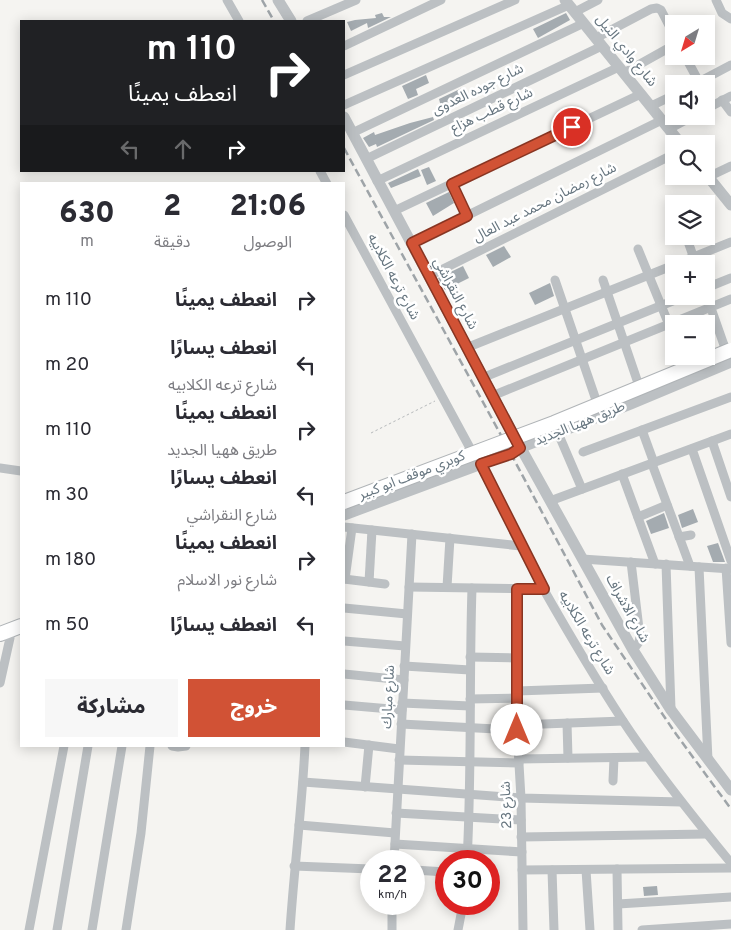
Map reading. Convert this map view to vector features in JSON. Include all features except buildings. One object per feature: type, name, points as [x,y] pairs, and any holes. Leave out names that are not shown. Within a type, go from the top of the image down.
[{"type":"main road","name":"كوبري موقف ابو كبير","points":[[345,502],[554,423],[729,350]]},
{"type":"main road","name":"كوبري موقف ابو كبير","points":[[345,510],[556,429],[729,350]]},
{"type":"main road","points":[[8,637],[20,627]]},
{"type":"street","points":[[227,0],[238,20]]},
{"type":"street","points":[[309,20],[356,0]]},
{"type":"street","points":[[345,46],[441,0]]},
{"type":"street","points":[[345,75],[515,0]]},
{"type":"street","points":[[345,105],[570,6],[598,0]]},
{"type":"street","points":[[716,0],[722,13],[731,19]]},
{"type":"street","points":[[282,1],[291,20]]},
{"type":"street","name":"شارع وادي النيل","points":[[570,6],[665,123]]},
{"type":"street","name":"شارع جوده العدوى","points":[[366,159],[599,42],[651,9],[657,8],[660,10],[665,19]]},
{"type":"street","points":[[352,133],[584,23]]},
{"type":"street","name":"شارع قطب هزاع","points":[[377,181],[665,50]]},
{"type":"street","points":[[712,75],[731,65]]},
{"type":"street","points":[[394,211],[641,94]]},
{"type":"street","points":[[715,104],[727,98],[731,112]]},
{"type":"street","points":[[651,106],[665,99]]},
{"type":"street","name":"شارع النقراشي","points":[[345,119],[512,432]]},
{"type":"street","points":[[412,243],[665,124]]},
{"type":"street","name":"شارع رمضان محمد عبد العال","points":[[429,276],[665,158]]},
{"type":"street","points":[[715,173],[731,166]]},
{"type":"street","points":[[452,184],[467,216]]},
{"type":"street","points":[[714,185],[731,205]]},
{"type":"street","name":"شارع ترعه الكلابيه","points":[[345,217],[470,448],[481,464],[544,589],[603,688],[648,757],[706,834],[731,863]]},
{"type":"street","points":[[705,255],[731,242]]},
{"type":"street","points":[[638,249],[665,315]]},
{"type":"street","points":[[466,348],[665,268]]},
{"type":"street","points":[[715,284],[731,278]]},
{"type":"street","points":[[555,280],[596,400]]},
{"type":"street","points":[[603,280],[638,383]]},
{"type":"street","points":[[691,315],[731,299]]},
{"type":"street","points":[[482,378],[665,304]]},
{"type":"street","points":[[711,307],[729,350]]},
{"type":"street","points":[[492,396],[665,326]]},
{"type":"street","name":"طريق ههيا الجديد","points":[[715,354],[729,350]]},
{"type":"street","name":"طريق ههيا الجديد","points":[[345,515],[511,454],[520,448],[731,362]]},
{"type":"street","name":"طريق ههيا الجديد","points":[[345,496],[596,400],[638,383],[674,365]]},
{"type":"street","points":[[583,452],[731,397]]},
{"type":"street","points":[[642,430],[679,537],[694,566],[708,760]]},
{"type":"street","name":"شارع الاشراف","points":[[512,432],[633,650],[671,710],[731,790]]},
{"type":"street","points":[[558,433],[582,489]]},
{"type":"street","points":[[550,501],[731,434]]},
{"type":"street","points":[[712,441],[731,497]]},
{"type":"street","points":[[692,449],[729,566],[731,643]]},
{"type":"street","points":[[0,468],[20,471]]},
{"type":"street","points":[[622,474],[655,564]]},
{"type":"street","points":[[638,517],[667,505]]},
{"type":"street","points":[[345,566],[348,528],[521,546]]},
{"type":"street","points":[[369,582],[372,530]]},
{"type":"street","name":"شارع مبارك","points":[[395,850],[412,534]]},
{"type":"street","points":[[679,537],[691,534]]},
{"type":"street","points":[[447,587],[450,538]]},
{"type":"street","points":[[582,559],[694,566],[729,566]]},
{"type":"street","points":[[631,562],[640,637],[637,646],[633,650]]},
{"type":"street","points":[[666,564],[671,710]]},
{"type":"street","points":[[345,579],[385,584]]},
{"type":"street","points":[[409,587],[544,589]]},
{"type":"street","points":[[468,849],[472,588]]},
{"type":"street","name":"شارع 23","points":[[517,589],[517,728],[521,798],[523,930]]},
{"type":"street","points":[[345,608],[407,614]]},
{"type":"street","points":[[0,683],[8,637]]},
{"type":"street","points":[[345,641],[405,646]]},
{"type":"street","points":[[470,657],[517,658]]},
{"type":"street","points":[[404,666],[470,670]]},
{"type":"street","points":[[345,674],[404,680]]},
{"type":"street","points":[[345,705],[402,706],[470,702],[517,694],[603,688]]},
{"type":"street","points":[[401,724],[470,728],[517,728],[567,723],[623,721]]},
{"type":"street","points":[[567,723],[568,758]]},
{"type":"street","points":[[345,742],[399,749]]},
{"type":"street","points":[[365,786],[369,745]]},
{"type":"street","points":[[29,930],[64,747]]},
{"type":"street","points":[[57,930],[88,747]]},
{"type":"street","points":[[92,930],[122,747]]},
{"type":"street","points":[[126,930],[141,833],[150,747]]},
{"type":"street","points":[[290,930],[305,747]]},
{"type":"street","points":[[399,760],[469,762],[648,757]]},
{"type":"street","points":[[614,758],[614,781]]},
{"type":"street","points":[[303,782],[521,798],[681,802]]},
{"type":"street","points":[[396,813],[521,820]]},
{"type":"street","points":[[299,825],[395,833]]},
{"type":"street","points":[[521,837],[706,834]]},
{"type":"street","points":[[395,844],[522,852]]},
{"type":"street","points":[[294,866],[360,869]]},
{"type":"street","points":[[522,870],[731,868]]},
{"type":"street","points":[[617,869],[618,930]]},
{"type":"street","points":[[552,870],[554,930]]},
{"type":"street","points":[[586,870],[590,930]]},
{"type":"street","points":[[618,904],[731,897]]},
{"type":"street","points":[[392,915],[392,930]]},
{"type":"street","points":[[458,930],[461,915]]},
{"type":"street","points":[[642,930],[731,924]]},
{"type":"path","points":[[371,433],[428,403],[443,398]]},
{"type":"railway","points":[[262,0],[273,20]]},
{"type":"railway","points":[[345,150],[602,625],[676,734],[731,809]]},
{"type":"route","points":[[517,730],[517,589],[544,589],[481,464],[511,454],[520,448],[412,243],[467,216],[452,184],[572,127]]}]
